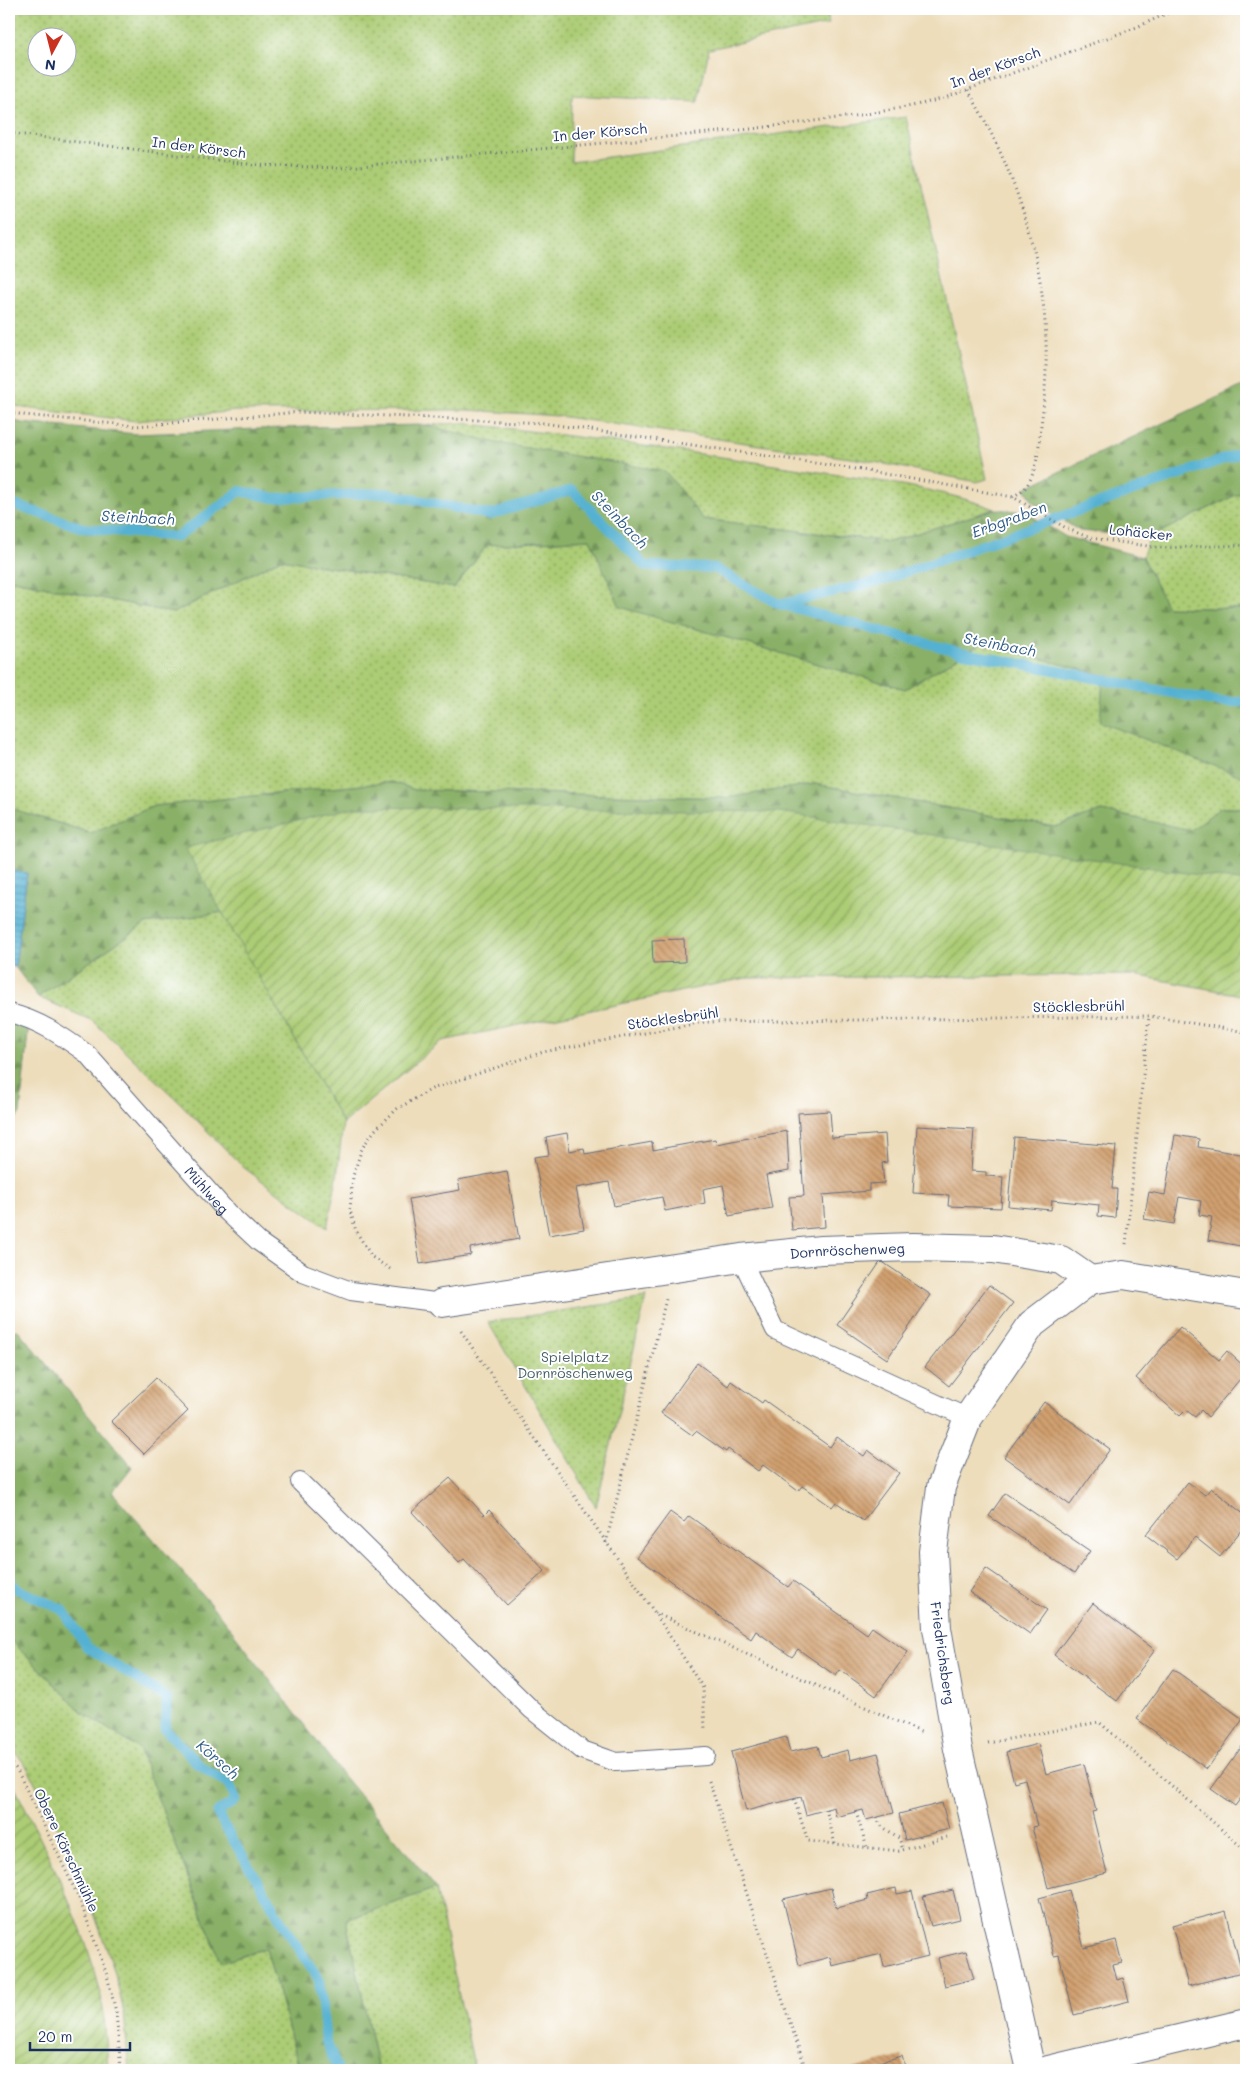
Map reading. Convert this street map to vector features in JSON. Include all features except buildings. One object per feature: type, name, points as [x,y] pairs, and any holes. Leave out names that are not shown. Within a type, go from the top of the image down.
[{"type":"street","name":"Dornröschenweg","points":[[442,1303],[742,1258],[821,1250],[913,1247],[993,1249],[1062,1260],[1090,1280]]},
{"type":"street","points":[[1090,1280],[1123,1275],[1246,1295]]},
{"type":"street","name":"Friedrichsberg","points":[[1031,2070],[958,1749],[937,1628],[934,1552],[941,1487],[968,1418],[1032,1324],[1090,1280]]},
{"type":"street","points":[[1048,2070],[1246,2023]]},
{"type":"lane","name":"Mühlweg","points":[[9,1013],[30,1018],[62,1035],[87,1054],[227,1212],[259,1242],[303,1273],[351,1291],[442,1303]]},
{"type":"lane","points":[[742,1258],[775,1330],[968,1418]]},
{"type":"lane","points":[[300,1482],[532,1710],[582,1750],[616,1762],[706,1756]]},
{"type":"path","name":"In der Körsch","points":[[9,134],[255,165],[339,168],[751,129],[904,108],[968,90],[1137,27],[1177,9]]},
{"type":"path","points":[[9,412],[136,426],[300,412],[543,423],[862,470],[1013,497],[1025,488],[1031,477],[1038,452],[1043,416],[1046,379],[1042,287],[1030,233],[1019,197],[992,131],[968,90]]},
{"type":"path","name":"Lohäcker","points":[[1013,497],[1066,528],[1090,538],[1162,548],[1246,545]]},
{"type":"path","points":[[1123,1275],[1149,1016]]},
{"type":"path","name":"Stöcklesbrühl","points":[[395,1272],[372,1257],[356,1231],[350,1210],[354,1176],[362,1148],[375,1130],[397,1110],[432,1089],[543,1052],[704,1022],[1149,1016],[1246,1032]]},
{"type":"path","points":[[606,1544],[674,1268]]},
{"type":"path","points":[[442,1303],[655,1613],[703,1688],[709,1780],[806,2070]]},
{"type":"path","points":[[655,1613],[958,1749],[1099,1722],[1246,1851]]},
{"type":"path","name":"Obere Körschmühle","points":[[9,1760],[17,1770],[80,1898],[107,1975],[116,2012],[121,2070]]},
{"type":"path","points":[[794,1799],[808,1841],[866,1848],[904,1850],[949,1836]]},
{"type":"path","points":[[826,1809],[835,1844]]},
{"type":"path","points":[[856,1812],[866,1848]]},
{"type":"path","points":[[877,1817],[880,1825],[899,1838],[904,1850]]},
{"type":"green space","points":[[9,9],[827,9],[829,24],[709,49],[698,102],[572,95],[571,162],[906,117],[987,479],[977,482],[864,460],[558,416],[467,410],[236,411],[136,421],[24,408],[9,404]]},
{"type":"green space","points":[[1246,384],[1246,490],[1150,537],[1080,531],[1034,503],[1025,488]]},
{"type":"green space","points":[[9,420],[136,434],[307,427],[426,425],[497,443],[665,471],[703,519],[889,542],[995,509],[1025,512],[1066,537],[1142,557],[1167,607],[1246,609],[1246,776],[1241,776],[1100,722],[1103,675],[982,643],[905,689],[620,607],[590,539],[487,545],[454,588],[281,559],[173,613],[9,579]]},
{"type":"green space","points":[[462,423],[721,457],[878,481],[949,495],[995,509],[889,542],[703,519],[685,498],[426,425]]},
{"type":"green space","points":[[1246,490],[1246,609],[1167,607],[1142,557],[1150,537]]},
{"type":"green space","points":[[590,539],[621,607],[905,689],[982,643],[1103,675],[1241,776],[1246,776],[1246,808],[1220,808],[1192,831],[1102,811],[1055,827],[815,784],[726,798],[415,790],[392,782],[154,806],[91,833],[9,808],[9,579],[173,613],[281,559],[454,588],[487,545]]},
{"type":"green space","points":[[392,782],[415,790],[726,798],[815,784],[1055,827],[1102,811],[1191,830],[1220,808],[1246,808],[1246,937],[290,902],[145,924],[38,997],[15,967],[27,874],[9,871],[9,808],[91,833],[154,806]]},
{"type":"green space","points":[[355,807],[779,812],[1246,882],[1246,996],[1134,975],[746,978],[442,1041],[343,1123],[185,848]]},
{"type":"green space","points":[[222,912],[343,1123],[337,1176],[327,1228],[243,1167],[179,1102],[93,1021],[38,997],[145,924]]},
{"type":"green space","points":[[9,1019],[29,1023],[20,1113],[9,1129]]},
{"type":"green space","name":"Spielplatz Dornröschenweg","points":[[646,1298],[596,1507],[488,1322]]},
{"type":"green space","points":[[18,1330],[132,1467],[112,1492],[219,1614],[345,1778],[436,1888],[346,1920],[378,2070],[300,2070],[266,1948],[221,1963],[139,1749],[82,1712],[9,1638],[9,1331]]},
{"type":"green space","points":[[9,1638],[82,1712],[139,1749],[221,1963],[266,1948],[300,2070],[129,2070],[124,2012],[114,1970],[88,1896],[68,1848],[28,1769],[9,1743]]},
{"type":"green space","points":[[9,1776],[58,1876],[89,1953],[102,2001],[108,2070],[9,2070]]},
{"type":"green space","points":[[436,1888],[475,2070],[378,2070],[346,1920]]},
{"type":"water","points":[[9,871],[27,873],[15,967],[9,966]]},
{"type":"waterway","name":"Erbgraben","points":[[782,604],[884,580],[1246,451]]},
{"type":"waterway","name":"Steinbach","points":[[9,503],[83,528],[177,537],[240,491],[274,498],[385,493],[490,515],[572,490],[645,566],[714,568],[779,604],[960,652],[1219,702],[1246,702]]},
{"type":"waterway","name":"Körsch","points":[[9,1579],[17,1589],[63,1610],[87,1647],[167,1698],[165,1729],[198,1764],[230,1786],[236,1800],[217,1813],[291,1937],[319,1979],[326,2041],[338,2070]]}]
